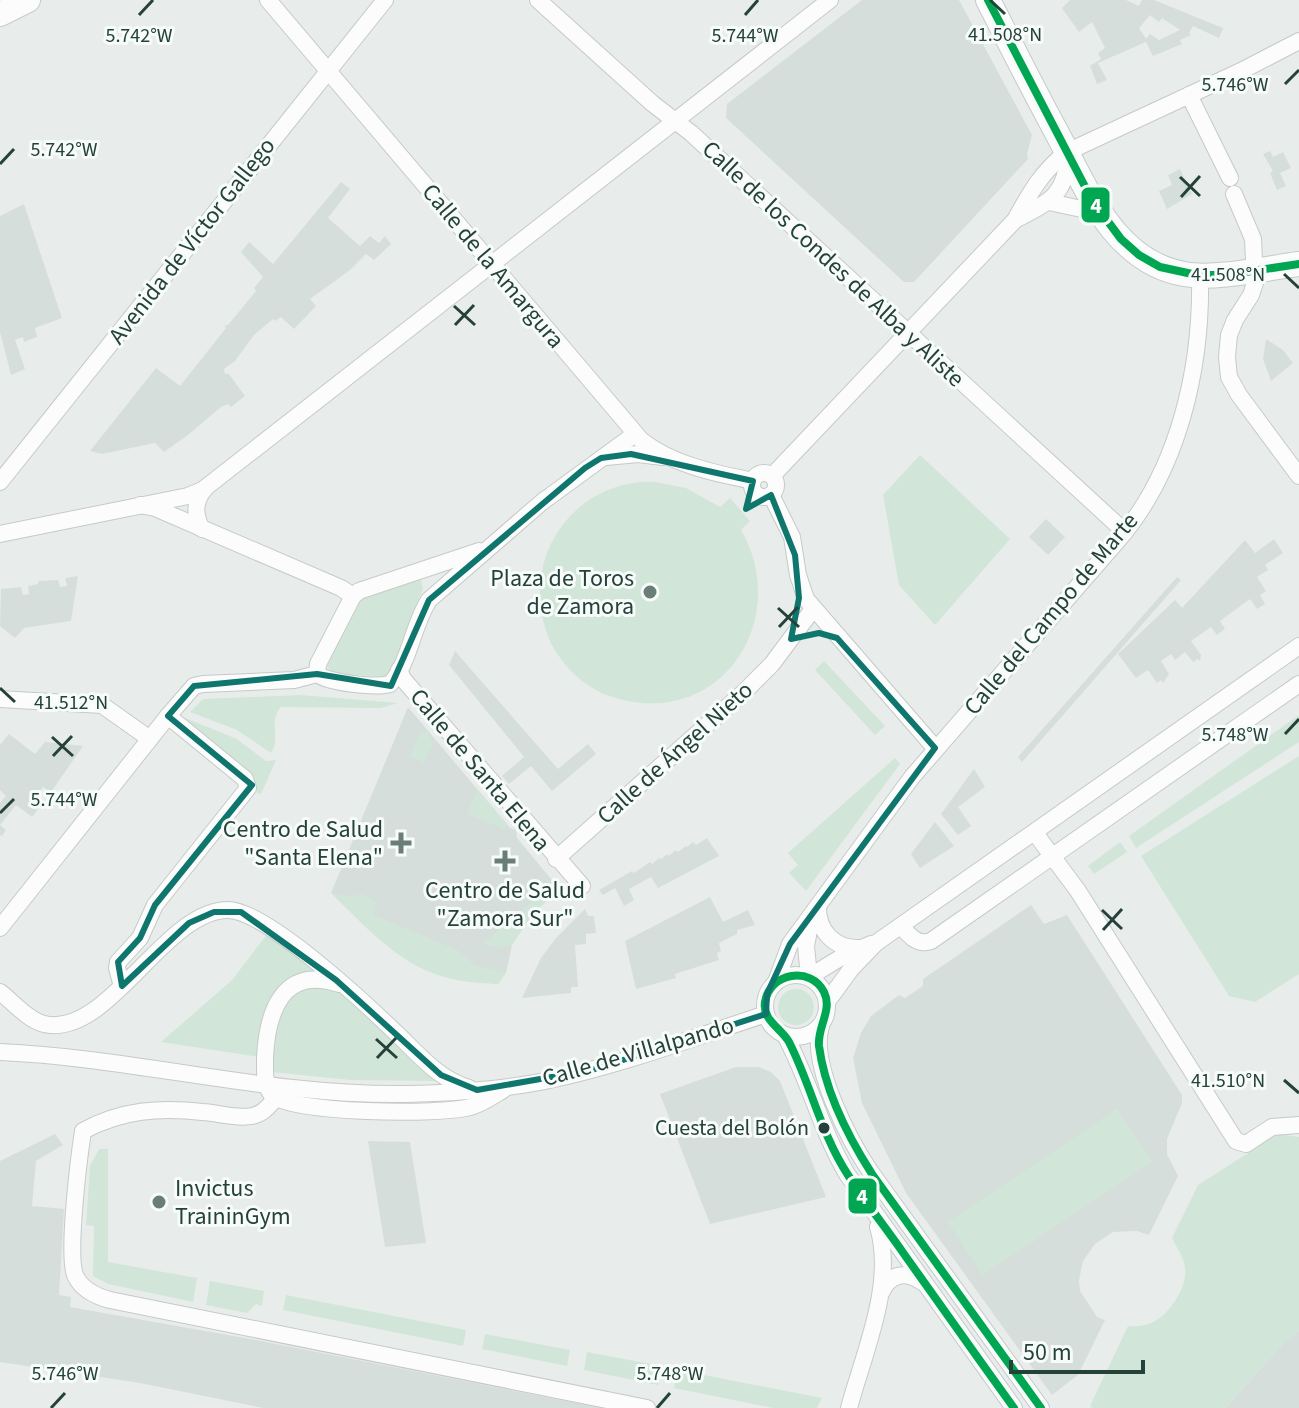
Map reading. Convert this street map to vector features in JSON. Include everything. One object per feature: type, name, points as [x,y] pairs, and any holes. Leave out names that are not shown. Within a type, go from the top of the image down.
[{"type":"main road","points":[[2,8],[28,0]]},
{"type":"main road","points":[[988,0],[1100,213],[1125,242],[1152,263],[1183,274],[1200,276],[1299,264]]},
{"type":"street","name":"Calle de la Amargura","points":[[268,0],[635,434],[670,458],[707,471],[753,481]]},
{"type":"street","name":"Avenida de Víctor Gallego","points":[[0,482],[385,0]]},
{"type":"street","name":"Calle de los Condes de Alba y Aliste","points":[[538,0],[908,331],[1125,532]]},
{"type":"street","points":[[0,534],[188,496],[205,488],[824,2]]},
{"type":"street","points":[[772,476],[1015,220],[1048,167],[1067,152],[1299,41]]},
{"type":"street","points":[[1189,95],[1253,239],[1253,291],[1229,335],[1228,372],[1239,395],[1298,472]]},
{"type":"street","points":[[1015,220],[1049,202],[1062,186],[1067,173],[1067,152]]},
{"type":"street","points":[[1049,202],[1100,213]]},
{"type":"street","name":"Calle del Campo de Marte","points":[[776,982],[788,948],[935,748],[1125,532],[1167,465],[1181,426],[1199,321],[1200,276]]},
{"type":"street","points":[[429,600],[561,486],[635,434]]},
{"type":"street","points":[[601,458],[638,454],[670,458]]},
{"type":"street","points":[[761,474],[772,476],[776,488],[771,495],[757,495],[753,481],[761,474]]},
{"type":"street","points":[[202,529],[195,512],[205,488]]},
{"type":"street","points":[[771,495],[788,527],[806,599],[935,748]]},
{"type":"street","points":[[140,505],[341,588],[353,596]]},
{"type":"street","points":[[0,928],[194,686],[294,680],[317,674],[318,664],[353,596],[359,591],[486,548]]},
{"type":"street","points":[[399,670],[418,618],[432,594],[431,582],[418,572]]},
{"type":"street","name":"Calle de Ángel Nieto","points":[[788,642],[799,598],[798,575]]},
{"type":"street","name":"Calle de Ángel Nieto","points":[[556,859],[743,693],[772,664],[813,609]]},
{"type":"street","points":[[788,642],[819,633],[837,638]]},
{"type":"street","points":[[827,1002],[851,969],[876,943],[1299,646]]},
{"type":"street","name":"Calle de Santa Elena","points":[[317,674],[329,680],[384,686],[394,681],[399,670]]},
{"type":"street","name":"Calle de Santa Elena","points":[[399,670],[406,683],[582,886]]},
{"type":"street","points":[[901,926],[916,941],[931,941],[1299,684]]},
{"type":"street","points":[[0,699],[102,705],[150,739]]},
{"type":"street","points":[[122,986],[117,968],[120,960],[140,938],[158,900],[248,788],[245,779],[168,716]]},
{"type":"street","points":[[1035,833],[1078,891],[1236,1141],[1249,1143],[1272,1127],[1299,1125]]},
{"type":"street","points":[[0,992],[30,1017],[49,1024],[79,1019],[122,986],[189,923],[204,915],[233,910],[261,921],[341,984],[441,1075],[461,1086],[477,1090]]},
{"type":"street","points":[[816,910],[826,934],[840,945],[859,948]]},
{"type":"street","name":"Calle del Campo de Marte","points":[[809,977],[806,946],[816,910]]},
{"type":"street","points":[[809,977],[859,948],[876,943]]},
{"type":"street","points":[[821,1026],[805,1036],[785,1035],[774,1028],[766,1014],[767,994],[776,982],[793,975],[809,977],[824,991],[826,1015],[819,1043],[828,1084],[851,1142],[880,1187],[1041,1408]]},
{"type":"street","points":[[341,984],[318,980],[304,982],[291,987],[281,996],[272,1011],[267,1031],[271,1091],[264,1111],[250,1116],[183,1110],[143,1111],[108,1118],[83,1131],[74,1213],[73,1267],[80,1283],[92,1294],[110,1300],[647,1408]]},
{"type":"street","name":"Calle de Villalpando","points":[[0,1052],[108,1063],[271,1091],[381,1094],[477,1090],[592,1070],[766,1014]]},
{"type":"street","points":[[785,1035],[806,1079],[831,1146],[871,1210],[1014,1408]]},
{"type":"street","name":"Calle de Villalpando","points":[[271,1091],[300,1105],[347,1110],[420,1111],[470,1108],[509,1086]]},
{"type":"street","points":[[849,1408],[880,1294],[883,1254],[879,1230],[871,1210]]},
{"type":"street","points":[[880,1294],[895,1276],[912,1276],[922,1282]]},
{"type":"highlighted area","points":[[631,454],[753,481],[746,509],[771,495],[795,555],[799,598],[791,639],[819,633],[837,638],[935,748],[790,944],[767,994],[766,1014],[592,1070],[477,1090],[441,1075],[336,980],[241,912],[214,912],[189,923],[122,986],[118,962],[140,938],[155,905],[252,785],[168,716],[194,686],[317,674],[391,686],[429,600],[585,468],[601,458]]},
{"type":"shaded area","points":[[862,0],[959,0],[1032,135],[1028,159],[914,282],[904,282],[726,118],[727,104]]},
{"type":"shaded area","points":[[1070,0],[1126,0],[1139,6],[1142,0],[1154,0],[1223,28],[1219,38],[1193,26],[1191,35],[1180,40],[1182,44],[1153,56],[1146,42],[1098,63],[1107,80],[1097,84],[1090,66],[1101,59],[1098,53],[1105,48],[1092,22],[1079,32],[1062,8]],"holes":[[[1150,15],[1159,22],[1162,18],[1180,30],[1159,40],[1150,34],[1146,39],[1139,28]]]},
{"type":"shaded area","points":[[1270,151],[1273,157],[1283,152],[1291,168],[1280,173],[1286,186],[1277,190],[1270,173],[1273,171],[1263,154]]},
{"type":"shaded area","points":[[1180,169],[1192,194],[1167,209],[1159,191],[1172,185],[1168,175]]},
{"type":"shaded area","points":[[341,182],[350,189],[328,218],[360,246],[370,236],[379,243],[385,236],[391,244],[374,260],[366,254],[350,270],[310,299],[316,306],[294,329],[281,317],[275,321],[273,319],[254,335],[235,361],[224,369],[245,396],[231,407],[228,404],[221,407],[164,452],[155,443],[102,454],[90,451],[156,368],[180,386],[226,328],[224,326],[256,291],[254,288],[263,277],[241,252],[249,242],[273,264]]},
{"type":"shaded area","points":[[24,204],[62,318],[35,328],[37,337],[24,342],[23,337],[15,340],[25,369],[11,375],[0,332],[0,216]]},
{"type":"shaded area","points":[[1266,339],[1283,350],[1293,363],[1271,381],[1263,359]]},
{"type":"shaded area","points":[[1046,519],[1065,537],[1048,555],[1029,537]]},
{"type":"shaded area","points":[[1274,539],[1283,553],[1265,565],[1268,570],[1257,577],[1266,591],[1260,595],[1265,604],[1257,609],[1250,599],[1220,621],[1225,629],[1217,635],[1211,627],[1191,641],[1201,655],[1200,661],[1193,662],[1185,652],[1175,660],[1171,654],[1161,661],[1169,674],[1163,683],[1161,680],[1157,683],[1148,670],[1136,678],[1118,654],[1175,600],[1182,608],[1245,540],[1255,553]]},
{"type":"shaded area","points":[[78,576],[71,621],[24,628],[15,638],[0,626],[1,589],[21,587],[23,595],[29,594],[28,586],[38,584],[38,581],[58,580],[60,587],[67,586],[65,578]]},
{"type":"shaded area","points":[[1177,577],[1181,580],[1022,762],[1018,757]]},
{"type":"shaded area","points":[[455,651],[558,769],[588,744],[596,754],[552,791],[531,766],[509,784],[502,776],[524,757],[449,665]]},
{"type":"shaded area","points":[[408,707],[510,828],[516,830],[517,838],[557,886],[556,892],[532,915],[512,945],[506,973],[498,984],[449,978],[414,964],[377,937],[331,893]]},
{"type":"shaded area","points":[[9,734],[35,754],[45,742],[83,746],[51,792],[43,787],[36,796],[43,802],[32,817],[16,805],[0,825],[0,803],[6,796],[0,790],[0,745]]},
{"type":"shaded area","points":[[974,769],[985,787],[958,807],[971,826],[958,835],[941,814]]},
{"type":"shaded area","points":[[935,822],[954,846],[920,868],[911,854]]},
{"type":"shaded area","points":[[707,838],[719,856],[658,888],[651,877],[629,889],[634,900],[624,906],[615,888],[603,895],[599,890],[650,862],[652,864],[659,858]]},
{"type":"shaded area","points":[[710,897],[723,922],[748,910],[755,925],[737,930],[737,934],[719,943],[719,960],[675,974],[676,978],[636,989],[625,941]]},
{"type":"shaded area","points":[[1031,905],[1044,924],[1067,915],[1182,1095],[1182,1103],[1167,1139],[1167,1154],[1178,1176],[1149,1235],[1137,1231],[1113,1232],[1095,1244],[1083,1261],[1080,1291],[1097,1317],[1105,1320],[1078,1375],[1052,1395],[906,1193],[862,1103],[853,1058],[861,1033],[871,1016],[899,995],[905,998],[923,986],[923,979]]},
{"type":"shaded area","points":[[585,909],[588,916],[594,916],[596,933],[586,934],[586,944],[575,945],[578,987],[571,987],[571,993],[522,998],[541,958]]},
{"type":"shaded area","points":[[736,1067],[759,1067],[771,1072],[780,1081],[826,1197],[710,1224],[660,1094]]},
{"type":"shaded area","points":[[55,1134],[63,1145],[36,1161],[32,1206],[64,1209],[59,1295],[71,1297],[70,1307],[602,1408],[263,1408],[140,1383],[0,1362],[0,1161]]},
{"type":"shaded area","points":[[368,1141],[410,1142],[426,1243],[385,1247]]},
{"type":"shaded area","points":[[1299,1330],[1299,1408],[1225,1408],[1282,1345]]},
{"type":"green space","points":[[920,455],[1010,539],[935,625],[899,585],[883,495]]},
{"type":"green space","name":"Plaza de Toros de Zamora","points":[[639,482],[686,488],[720,507],[730,498],[750,521],[741,530],[754,562],[758,595],[753,626],[740,654],[720,678],[694,695],[663,703],[618,699],[595,690],[575,675],[549,638],[542,616],[540,593],[542,570],[549,548],[572,514],[610,489]]},
{"type":"green space","points":[[421,580],[423,588],[389,677],[333,674],[326,665],[362,597]]},
{"type":"green space","points":[[824,661],[885,726],[875,735],[815,670]]},
{"type":"green space","points":[[301,695],[398,703],[381,708],[281,707],[275,718],[275,742],[271,753],[237,730],[190,712],[203,699]]},
{"type":"green space","points":[[1299,715],[1299,742],[1136,848],[1129,836]]},
{"type":"green space","points":[[185,718],[237,739],[266,761],[276,760],[261,794],[257,793],[254,777],[183,720]]},
{"type":"green space","points":[[427,731],[433,743],[424,763],[410,756],[419,734]]},
{"type":"green space","points":[[1299,756],[1299,974],[1255,1002],[1229,996],[1141,856]]},
{"type":"green space","points":[[895,758],[900,764],[806,891],[789,873],[798,865],[788,853]]},
{"type":"green space","points":[[478,790],[507,824],[504,829],[467,814]]},
{"type":"green space","points":[[1120,842],[1127,852],[1094,874],[1088,866]]},
{"type":"green space","points":[[554,883],[557,891],[532,915],[512,945],[497,948],[483,944]]},
{"type":"green space","points":[[331,893],[350,897],[362,894],[376,902],[373,915],[457,950],[476,966],[506,973],[498,984],[455,980],[425,970],[395,952]]},
{"type":"green space","points":[[268,933],[318,974],[276,991],[265,1014],[260,1057],[161,1042],[232,980]]},
{"type":"green space","points":[[321,987],[345,996],[435,1081],[350,1080],[271,1072],[273,1030],[290,995],[305,988]]},
{"type":"green space","points":[[796,989],[809,994],[814,1007],[809,1020],[796,1025],[783,1020],[778,1007],[783,994]]},
{"type":"green space","points":[[1117,1109],[1152,1162],[983,1275],[948,1222]]},
{"type":"green space","points":[[1278,1134],[1299,1137],[1299,1330],[1225,1408],[1092,1408],[1090,1406],[1128,1326],[1144,1325],[1159,1318],[1171,1307],[1184,1283],[1185,1268],[1172,1238],[1198,1185]]},
{"type":"green space","points":[[99,1149],[108,1149],[108,1262],[197,1278],[193,1302],[108,1284],[93,1276],[94,1226],[86,1225],[90,1166]]},
{"type":"green space","points":[[210,1281],[264,1291],[262,1306],[256,1304],[247,1313],[206,1305]]},
{"type":"green space","points":[[286,1295],[466,1330],[463,1346],[283,1310]]},
{"type":"green space","points":[[485,1334],[570,1350],[567,1366],[482,1349]]},
{"type":"green space","points":[[587,1352],[661,1366],[658,1385],[584,1370]]},
{"type":"green space","points":[[678,1370],[822,1398],[817,1408],[773,1408],[674,1388]]},
{"type":"transit line","name":"4","points":[[988,0],[1092,200],[1121,239],[1139,255],[1160,267],[1197,275],[1226,275],[1299,264]]},
{"type":"transit line","name":"4","points":[[1014,1408],[861,1195],[839,1159],[789,1042],[766,1014],[768,992],[782,979],[792,976],[810,978],[824,992],[827,1005],[819,1046],[822,1063],[832,1096],[854,1144],[872,1174],[1041,1408]]},
{"type":"place","name":"Plaza de Toros de Zamora","points":[[650,592]]},
{"type":"place","name":"Centro de Salud \"Santa Elena\"","points":[[401,843]]},
{"type":"place","name":"Centro de Salud \"Zamora Sur\"","points":[[505,861]]},
{"type":"place","name":"Cuesta del Bolón","points":[[824,1128]]},
{"type":"place","name":"Invictus TraininGym","points":[[159,1202]]}]
